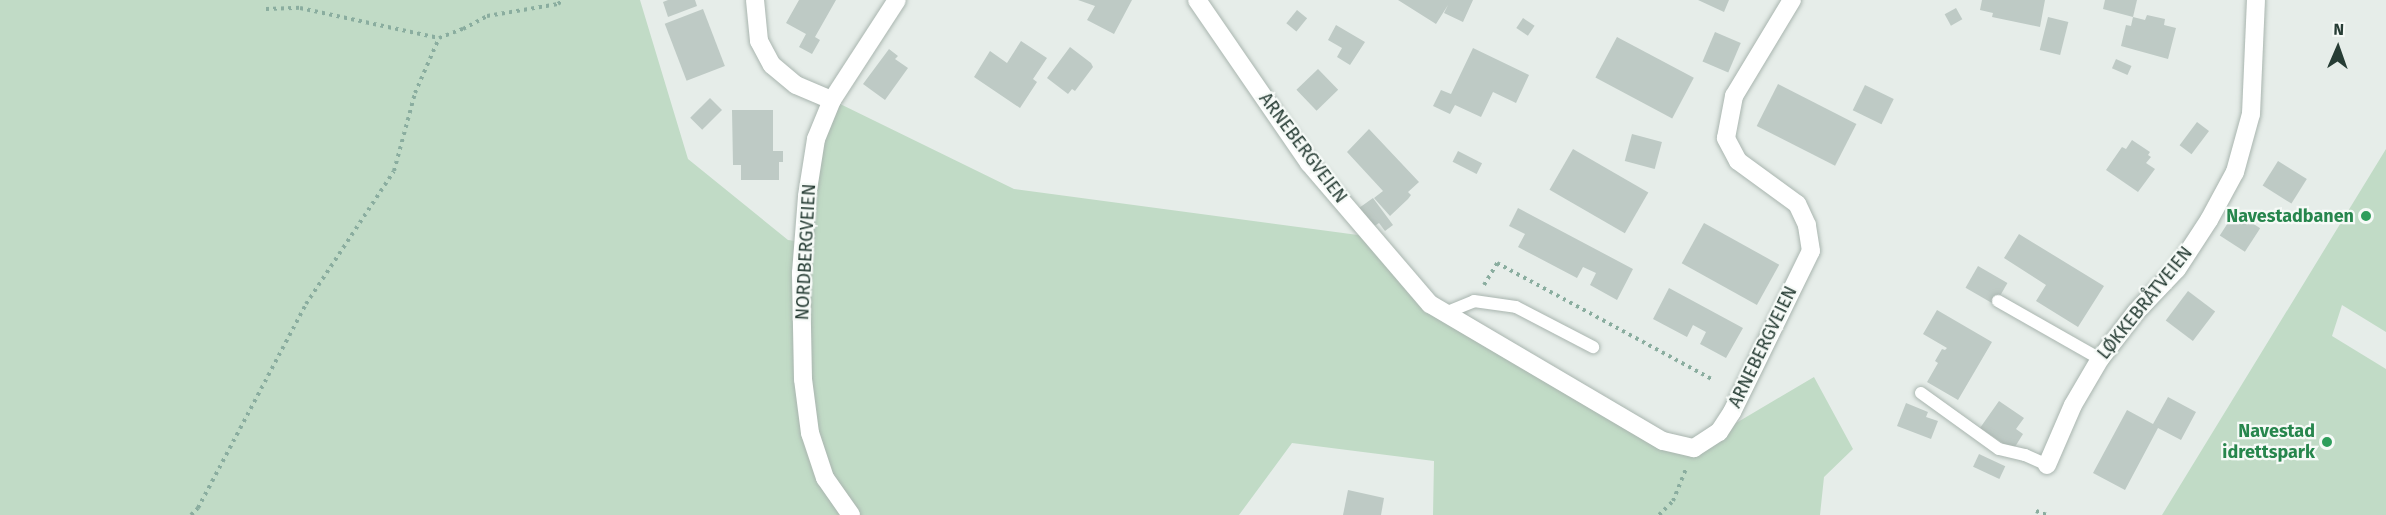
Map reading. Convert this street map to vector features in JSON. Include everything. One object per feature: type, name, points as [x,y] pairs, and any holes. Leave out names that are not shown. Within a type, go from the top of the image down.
[{"type":"street","points":[[755,0],[759,41],[772,65],[796,85],[831,100]]},
{"type":"street","name":"NORDBERGVEIEN","points":[[851,515],[825,478],[810,433],[803,380],[801,273],[807,196],[816,139],[831,100],[897,0]]},
{"type":"street","name":"ARNEBERGVEIEN","points":[[1197,0],[1309,163],[1430,304],[1663,441],[1694,448],[1719,432],[1732,412],[1811,251],[1807,225],[1797,204],[1738,161],[1726,138],[1734,96],[1792,0]]},
{"type":"street","name":"LØKKEBRÅTVEIEN","points":[[2047,465],[2073,405],[2100,359],[2136,312],[2176,269],[2210,220],[2235,172],[2251,114],[2256,0]]},
{"type":"lane","points":[[1445,313],[1474,301],[1516,307],[1593,347]]},
{"type":"lane","points":[[1998,301],[2051,334],[2100,359]]},
{"type":"lane","points":[[1921,393],[1999,449],[2025,455],[2047,465]]},
{"type":"path","points":[[266,9],[300,8],[439,38],[487,16],[547,7],[563,0]]},
{"type":"path","points":[[191,515],[198,508],[306,304],[394,171],[415,93],[439,38]]},
{"type":"path","points":[[1474,301],[1497,263],[1713,380]]},
{"type":"path","points":[[1659,515],[1673,501],[1694,448]]},
{"type":"path","points":[[2036,511],[2047,515]]},
{"type":"green space","points":[[0,0],[640,0],[688,159],[788,240],[803,242],[832,100],[1014,189],[1373,237],[1430,304],[1694,448],[1814,377],[1853,449],[1824,477],[1820,515],[1433,515],[1434,461],[1292,443],[1239,515],[0,515]]},
{"type":"green space","points":[[2386,149],[2386,332],[2342,305],[2332,336],[2386,369],[2386,515],[2162,515]]},
{"type":"building","points":[[695,0],[697,6],[668,17],[663,2]]},
{"type":"building","points":[[799,0],[836,0],[815,37],[820,40],[812,54],[799,47],[806,34],[786,23]]},
{"type":"building","points":[[1078,0],[1132,0],[1114,34],[1087,20],[1095,6]]},
{"type":"building","points":[[1398,0],[1473,0],[1463,22],[1444,13],[1448,5],[1436,24]]},
{"type":"building","points":[[1698,0],[1729,0],[1724,12]]},
{"type":"building","points":[[1982,0],[2045,0],[2040,27],[1992,17],[1993,13],[1980,10]]},
{"type":"building","points":[[2105,0],[2137,0],[2133,17],[2103,9]]},
{"type":"building","points":[[1956,8],[1962,19],[1951,26],[1945,14]]},
{"type":"building","points":[[703,9],[725,66],[687,81],[665,24]]},
{"type":"building","points":[[1297,10],[1307,18],[1296,31],[1286,23]]},
{"type":"building","points":[[2147,15],[2165,19],[2164,25],[2176,28],[2168,59],[2121,46],[2126,25],[2131,26],[2133,17],[2145,20]]},
{"type":"building","points":[[2048,17],[2068,22],[2060,55],[2040,50]]},
{"type":"building","points":[[1523,18],[1535,26],[1528,36],[1516,28]]},
{"type":"building","points":[[1336,25],[1365,42],[1350,65],[1337,57],[1342,48],[1328,40]]},
{"type":"building","points":[[1715,32],[1741,43],[1728,72],[1702,61]]},
{"type":"building","points":[[1617,37],[1694,78],[1672,118],[1595,78]]},
{"type":"building","points":[[1021,41],[1047,58],[1033,79],[1037,82],[1020,108],[974,77],[990,51],[1007,63]]},
{"type":"building","points":[[1070,47],[1093,67],[1075,91],[1072,89],[1068,94],[1047,78]]},
{"type":"building","points":[[1473,48],[1529,75],[1516,103],[1493,92],[1481,117],[1455,105],[1450,114],[1433,106],[1441,90],[1451,94]]},
{"type":"building","points":[[889,49],[898,56],[895,59],[908,68],[885,100],[863,84]]},
{"type":"building","points":[[2116,59],[2132,66],[2127,75],[2112,68]]},
{"type":"building","points":[[1318,69],[1338,90],[1317,111],[1296,90]]},
{"type":"building","points":[[1778,84],[1856,124],[1835,166],[1757,126]]},
{"type":"building","points":[[1865,85],[1894,99],[1881,124],[1853,110]]},
{"type":"building","points":[[710,98],[722,110],[702,130],[690,118]]},
{"type":"building","points":[[732,110],[773,110],[773,151],[783,151],[783,162],[779,162],[779,180],[741,180],[741,165],[733,165]]},
{"type":"building","points":[[2197,122],[2209,131],[2192,154],[2180,145]]},
{"type":"building","points":[[1369,129],[1419,182],[1408,192],[1411,195],[1408,199],[1390,216],[1374,198],[1383,191],[1347,152]]},
{"type":"building","points":[[1632,134],[1662,142],[1655,169],[1625,161]]},
{"type":"building","points":[[2132,140],[2150,152],[2148,155],[2151,157],[2146,163],[2155,169],[2138,192],[2106,170],[2122,147],[2126,149]]},
{"type":"building","points":[[1573,149],[1648,192],[1625,233],[1550,190]]},
{"type":"building","points":[[1458,151],[1482,163],[1477,174],[1453,162]]},
{"type":"building","points":[[2278,161],[2307,179],[2291,204],[2263,186]]},
{"type":"building","points":[[1373,198],[1393,225],[1385,231],[1379,223],[1373,227],[1359,208]]},
{"type":"building","points":[[1518,208],[1633,269],[1617,300],[1590,285],[1596,273],[1583,267],[1577,278],[1518,247],[1525,234],[1509,226]]},
{"type":"building","points":[[2235,212],[2260,228],[2245,252],[2220,235]]},
{"type":"building","points":[[1704,223],[1779,265],[1757,305],[1682,263]]},
{"type":"building","points":[[2019,234],[2104,286],[2078,327],[2036,301],[2046,285],[2004,258]]},
{"type":"building","points":[[1978,266],[2007,283],[1995,305],[1966,288]]},
{"type":"building","points":[[1669,288],[1743,328],[1726,358],[1700,344],[1706,332],[1693,325],[1687,337],[1653,319]]},
{"type":"building","points":[[2188,291],[2215,311],[2193,341],[2166,321]]},
{"type":"building","points":[[1937,310],[1992,342],[1958,400],[1927,382],[1938,363],[1935,361],[1942,349],[1947,348],[1923,334]]},
{"type":"building","points":[[2168,397],[2196,412],[2181,440],[2158,428],[2125,490],[2093,473],[2127,410],[2153,424]]},
{"type":"building","points":[[1999,401],[2024,418],[2016,429],[2023,434],[2013,450],[1980,428]]},
{"type":"building","points":[[1906,403],[1928,412],[1926,417],[1938,421],[1931,439],[1897,426]]},
{"type":"building","points":[[1979,454],[2005,466],[1999,479],[1973,467]]},
{"type":"building","points":[[1348,490],[1384,498],[1381,515],[1343,515]]},
{"type":"place","name":"Navestadbanen","points":[[2366,216]]},
{"type":"place","name":"Navestad idrettspark","points":[[2327,442]]}]
